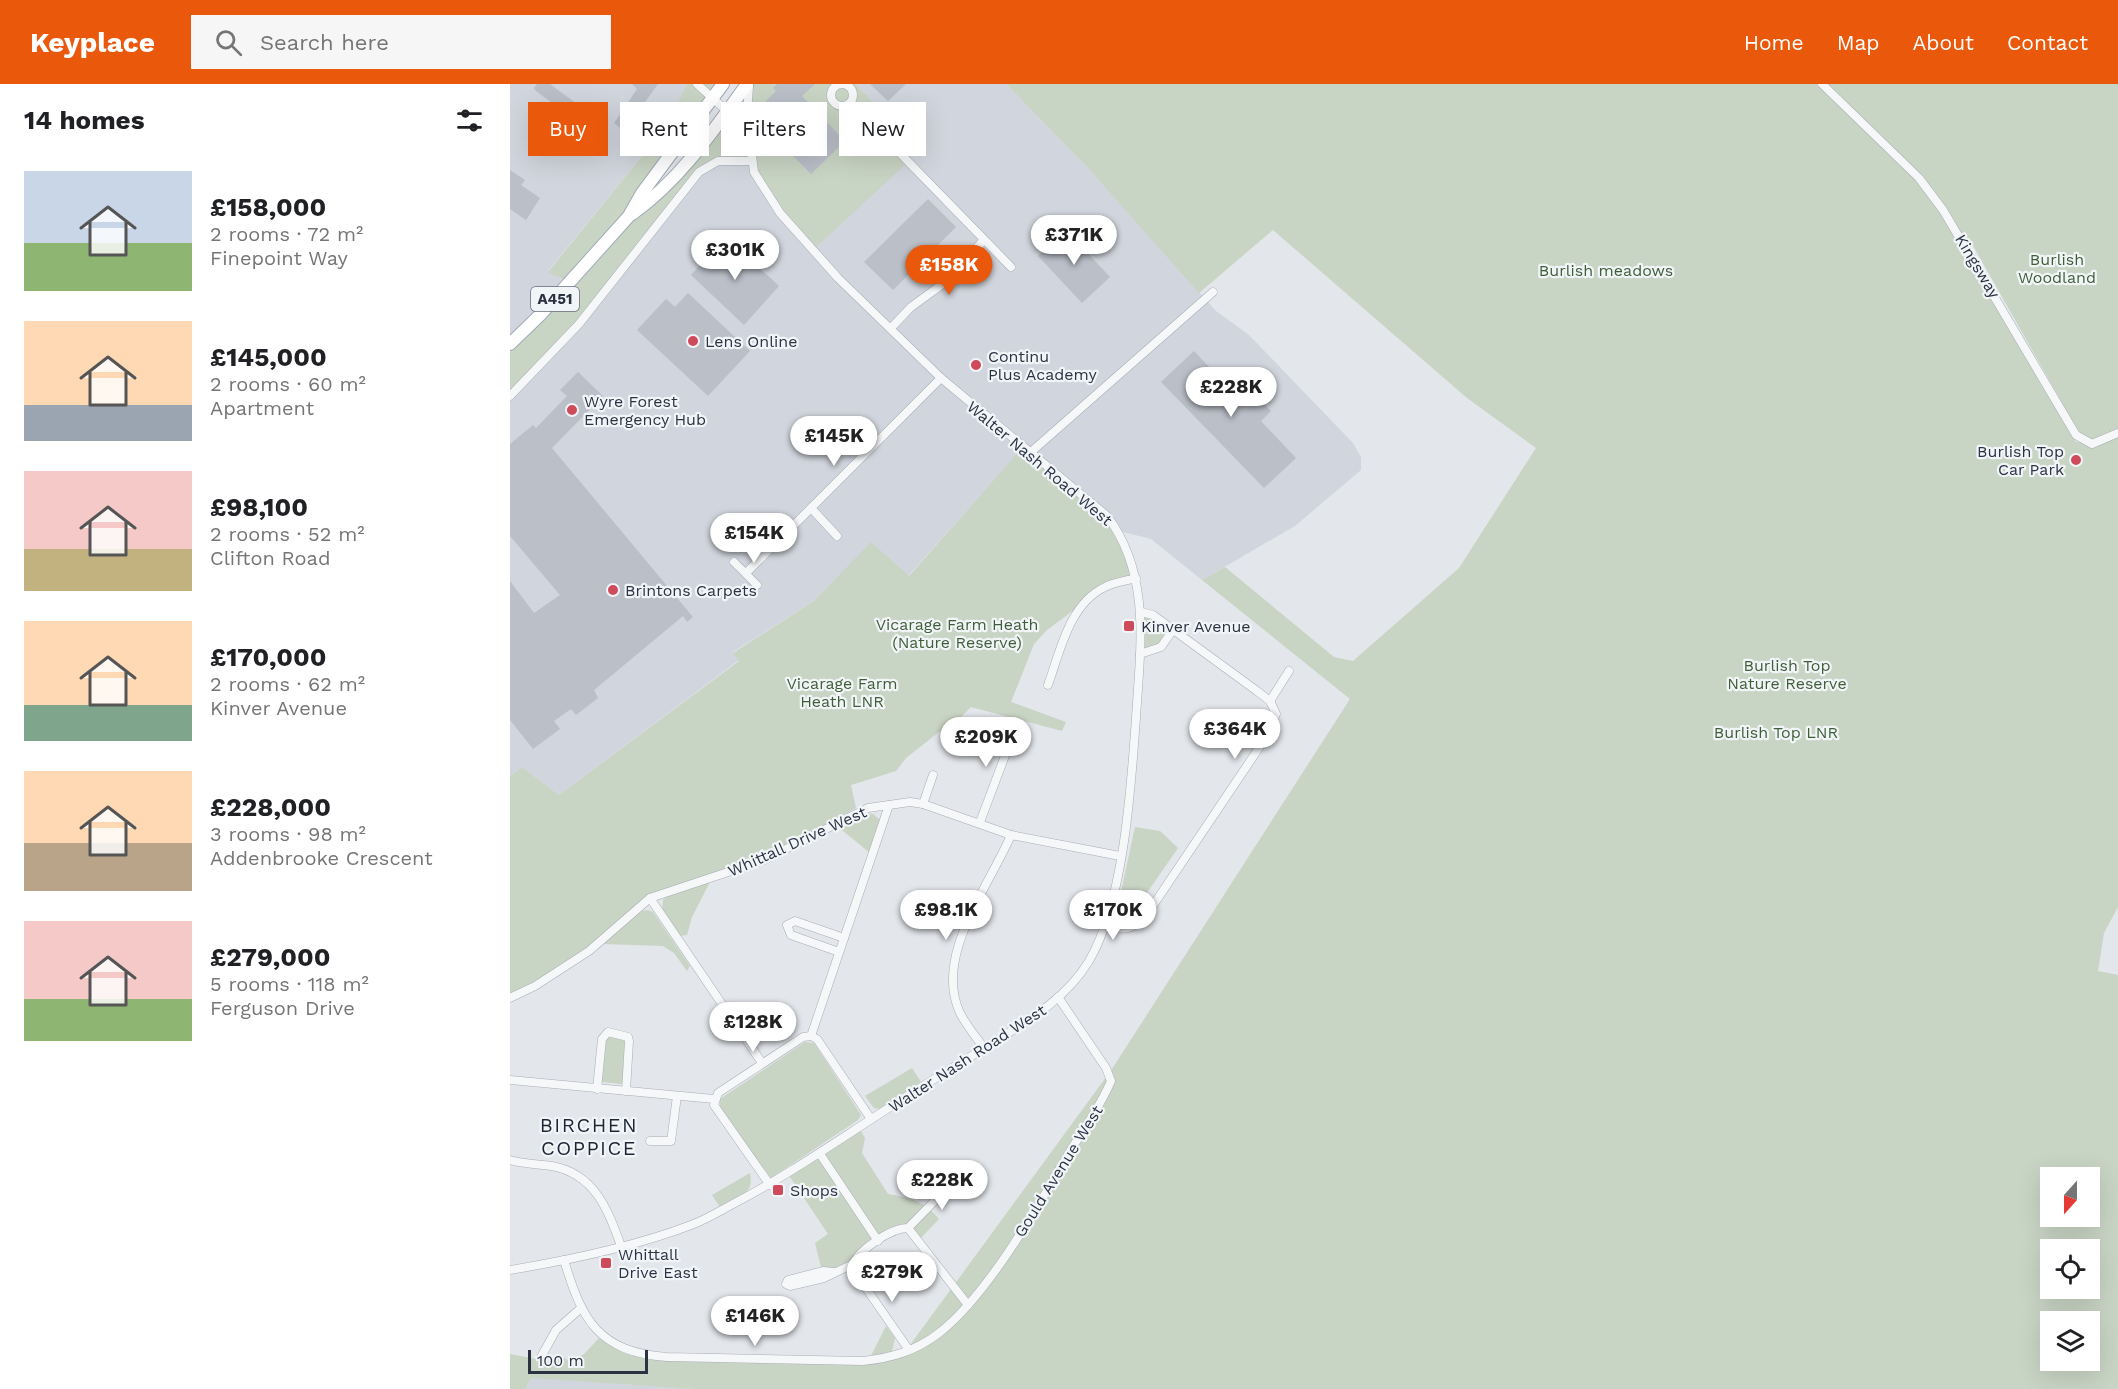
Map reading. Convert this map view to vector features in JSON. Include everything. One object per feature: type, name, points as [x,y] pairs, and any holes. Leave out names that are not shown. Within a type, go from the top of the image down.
[{"type":"main road","name":"A451","points":[[510,344],[540,315],[629,216],[642,193],[723,84]]},
{"type":"main road","name":"A451","points":[[733,102],[748,84]]},
{"type":"main road","name":"A451","points":[[629,216],[651,201],[675,176],[721,117]]},
{"type":"street","points":[[697,84],[721,107]]},
{"type":"street","name":"Walter Nash Road West","points":[[747,102],[748,84]]},
{"type":"street","name":"Kingsway","points":[[1822,84],[1919,178],[1943,210],[2076,435],[2092,444],[2118,433]]},
{"type":"street","name":"Walter Nash Road West","points":[[510,1270],[621,1246],[692,1225],[770,1185],[1045,1010],[1081,974],[1106,926],[1131,790],[1140,654],[1141,612],[1136,578],[1122,538],[1107,516],[941,378],[838,278],[780,213],[757,180],[752,156]]},
{"type":"street","points":[[902,156],[1011,267]]},
{"type":"street","points":[[510,396],[579,324],[699,172],[718,161],[752,161]]},
{"type":"street","points":[[891,328],[911,307],[944,283],[984,241]]},
{"type":"street","points":[[1031,452],[1213,292]]},
{"type":"street","points":[[746,573],[941,378]]},
{"type":"street","points":[[811,508],[837,536]]},
{"type":"street","points":[[734,562],[757,585]]},
{"type":"street","points":[[1048,685],[1069,627],[1083,603],[1105,586],[1136,578]]},
{"type":"street","points":[[1106,926],[1120,930],[1131,929],[1146,916],[1269,733],[1276,714],[1270,701],[1153,615],[1141,612]]},
{"type":"street","points":[[1140,654],[1161,647],[1173,630]]},
{"type":"street","points":[[1270,701],[1289,671]]},
{"type":"street","points":[[980,822],[1017,724]]},
{"type":"street","points":[[923,804],[933,776]]},
{"type":"street","name":"Whittall Drive West","points":[[650,898],[764,860],[846,817],[868,808],[889,805],[923,804],[980,822],[1011,835],[1120,856]]},
{"type":"street","points":[[811,1036],[889,805]]},
{"type":"street","points":[[984,1048],[960,1012],[954,985],[956,951],[968,920],[998,866],[1011,835]]},
{"type":"street","points":[[510,998],[535,986],[589,951],[650,898],[762,1063]]},
{"type":"street","points":[[839,952],[790,935],[787,925],[795,921],[844,938]]},
{"type":"street","name":"Gould Avenue West","points":[[580,1309],[610,1340],[628,1350],[652,1356],[856,1362],[893,1357],[937,1335],[968,1305],[1050,1186],[1111,1081],[1106,1068],[1058,997]]},
{"type":"street","points":[[597,1089],[602,1039],[608,1032],[615,1032],[628,1036],[629,1041],[626,1091]]},
{"type":"street","points":[[770,1185],[714,1106],[714,1099],[718,1093],[762,1063],[803,1037],[811,1036],[817,1039],[871,1119]]},
{"type":"street","points":[[510,1080],[714,1099]]},
{"type":"street","points":[[650,1141],[671,1141],[677,1096]]},
{"type":"street","points":[[820,1154],[878,1241]]},
{"type":"street","points":[[510,1160],[555,1167],[585,1180],[606,1205],[621,1246]]},
{"type":"street","points":[[909,1350],[854,1271],[853,1264],[855,1259],[878,1241],[901,1228],[908,1228],[958,1177]]},
{"type":"street","points":[[908,1228],[968,1305]]},
{"type":"street","points":[[541,1357],[556,1330],[580,1309],[564,1260]]},
{"type":"street","points":[[832,1272],[823,1271],[788,1280],[786,1284],[790,1286],[813,1281],[853,1264]]},
{"type":"shaded area","points":[[510,84],[687,84],[678,102],[620,102],[620,156],[642,156],[548,271],[569,283],[510,344]]},
{"type":"shaded area","points":[[855,84],[1006,84],[1086,166],[1216,311],[1249,335],[1353,443],[1361,457],[1361,470],[1295,526],[1202,580],[1151,539],[1119,531],[1024,447],[908,576],[871,543],[814,601],[733,652],[739,660],[559,795],[522,767],[510,776],[510,396],[707,166],[737,156],[827,156],[827,125],[839,121],[839,156],[926,156],[926,102],[873,102]]},
{"type":"shaded area","points":[[531,1378],[537,1378],[695,1389],[525,1389]]},
{"type":"green space","points":[[687,84],[723,84],[709,103],[678,102]]},
{"type":"green space","points":[[750,84],[855,84],[873,102],[839,102],[839,156],[902,156],[908,162],[813,250],[780,213],[751,161],[707,166],[579,324],[510,396],[510,344],[569,282],[548,272],[642,156],[669,156],[642,193],[651,201],[689,156],[709,156],[709,132],[721,118],[721,156],[827,156],[827,102],[750,102]]},
{"type":"green space","name":"Burlish Top Nature Reserve","points":[[1006,84],[2118,84],[2118,429],[2090,440],[2081,436],[1972,244],[1963,250],[2076,442],[2086,443],[2093,448],[2118,437],[2118,907],[2104,933],[2098,971],[2118,975],[2118,1389],[694,1389],[531,1378],[525,1389],[510,1389],[510,1354],[552,1362],[559,1355],[571,1362],[584,1354],[599,1338],[614,1347],[658,1360],[860,1364],[902,1356],[1112,1069],[1350,699],[1202,580],[1225,567],[1334,657],[1353,661],[1459,568],[1536,448],[1467,398],[1273,230],[1199,293],[1086,166]]},
{"type":"green space","name":"Vicarage Farm Heath LNR","points":[[1024,446],[1107,516],[1136,578],[1105,587],[1047,630],[1034,644],[1011,702],[1066,722],[1062,731],[971,707],[952,726],[939,732],[906,758],[896,771],[851,785],[856,808],[764,860],[650,898],[589,951],[510,998],[510,776],[522,767],[559,795],[739,661],[733,653],[814,601],[871,542],[909,576]]},
{"type":"green space","points":[[1141,614],[1153,615],[1173,630],[1170,638],[1140,654]]},
{"type":"green space","points":[[864,813],[873,814],[880,820],[870,853],[837,826]]},
{"type":"green space","points":[[1135,827],[1160,831],[1178,848],[1124,926],[1115,920]]},
{"type":"green space","points":[[710,882],[692,917],[687,935],[679,936],[662,912],[663,900],[667,896]]},
{"type":"green space","points":[[647,910],[653,912],[690,966],[687,971],[674,953],[663,946],[603,944],[638,912]]},
{"type":"green space","points":[[610,1035],[625,1038],[626,1042],[622,1084],[602,1082],[605,1039]]},
{"type":"green space","points":[[805,1042],[814,1043],[861,1115],[858,1120],[771,1178],[720,1108],[720,1099]]},
{"type":"green space","points":[[912,1068],[921,1082],[880,1109],[874,1108],[865,1096]]},
{"type":"green space","points":[[859,1128],[865,1138],[862,1153],[888,1194],[916,1201],[928,1208],[939,1219],[919,1240],[908,1228],[878,1241],[853,1264],[788,1280],[822,1271],[815,1243],[828,1234],[788,1174]]},
{"type":"green space","points":[[750,1173],[750,1186],[747,1191],[738,1199],[720,1207],[712,1195]]},
{"type":"green space","points":[[886,1326],[895,1338],[892,1352],[871,1356]]},
{"type":"building","points":[[537,84],[550,84],[574,102],[551,102],[534,88]]},
{"type":"building","points":[[632,84],[658,84],[645,102],[628,102],[637,89]]},
{"type":"building","points":[[777,84],[815,84],[802,96],[808,102],[765,102],[776,91],[773,88]]},
{"type":"building","points":[[870,84],[906,84],[888,101]]},
{"type":"building","points":[[620,114],[620,128],[614,123]]},
{"type":"building","points":[[827,122],[839,135],[839,147],[811,174],[793,156],[827,156]]},
{"type":"building","points":[[510,170],[525,180],[521,185],[540,198],[526,220],[510,209]]},
{"type":"building","points":[[928,199],[956,227],[893,290],[864,262]]},
{"type":"building","points":[[1066,230],[1110,277],[1082,303],[1038,256]]},
{"type":"building","points":[[726,237],[779,286],[744,325],[691,275]]},
{"type":"building","name":"Lens Online","points":[[688,293],[750,351],[708,396],[637,330],[666,299],[675,307]]},
{"type":"building","points":[[1194,351],[1228,387],[1239,377],[1271,411],[1261,421],[1296,458],[1264,488],[1161,382]]},
{"type":"building","name":"Brintons Carpets","points":[[578,372],[603,396],[552,448],[693,617],[687,622],[683,616],[594,690],[598,698],[576,715],[571,709],[554,721],[560,729],[533,749],[510,720],[510,581],[534,613],[560,595],[510,536],[510,444],[533,425],[536,428],[567,396],[560,390]]},
{"type":"building","points":[[787,1018],[793,1027],[773,1040],[767,1031]]},
{"type":"place","name":"Lens Online","points":[[693,341]]},
{"type":"place","name":"Continu Plus Academy","points":[[976,365]]},
{"type":"place","name":"Wyre Forest Emergency Hub","points":[[572,410]]},
{"type":"place","name":"Burlish Top Car Park","points":[[2076,460]]},
{"type":"place","name":"Brintons Carpets","points":[[613,590]]},
{"type":"place","name":"Kinver Avenue","points":[[1129,626]]},
{"type":"place","name":"Shops","points":[[778,1190]]},
{"type":"place","name":"Whittall Drive East","points":[[606,1263]]},
{"type":"district","name":"BIRCHEN COPPICE","points":[[589,1136]]},
{"type":"park label","name":"Burlish Woodland","points":[[2057,268]]},
{"type":"park label","name":"Burlish meadows","points":[[1606,270]]},
{"type":"park label","name":"Vicarage Farm Heath (Nature Reserve)","points":[[957,633]]},
{"type":"park label","name":"Burlish Top LNR","points":[[1776,732]]}]
